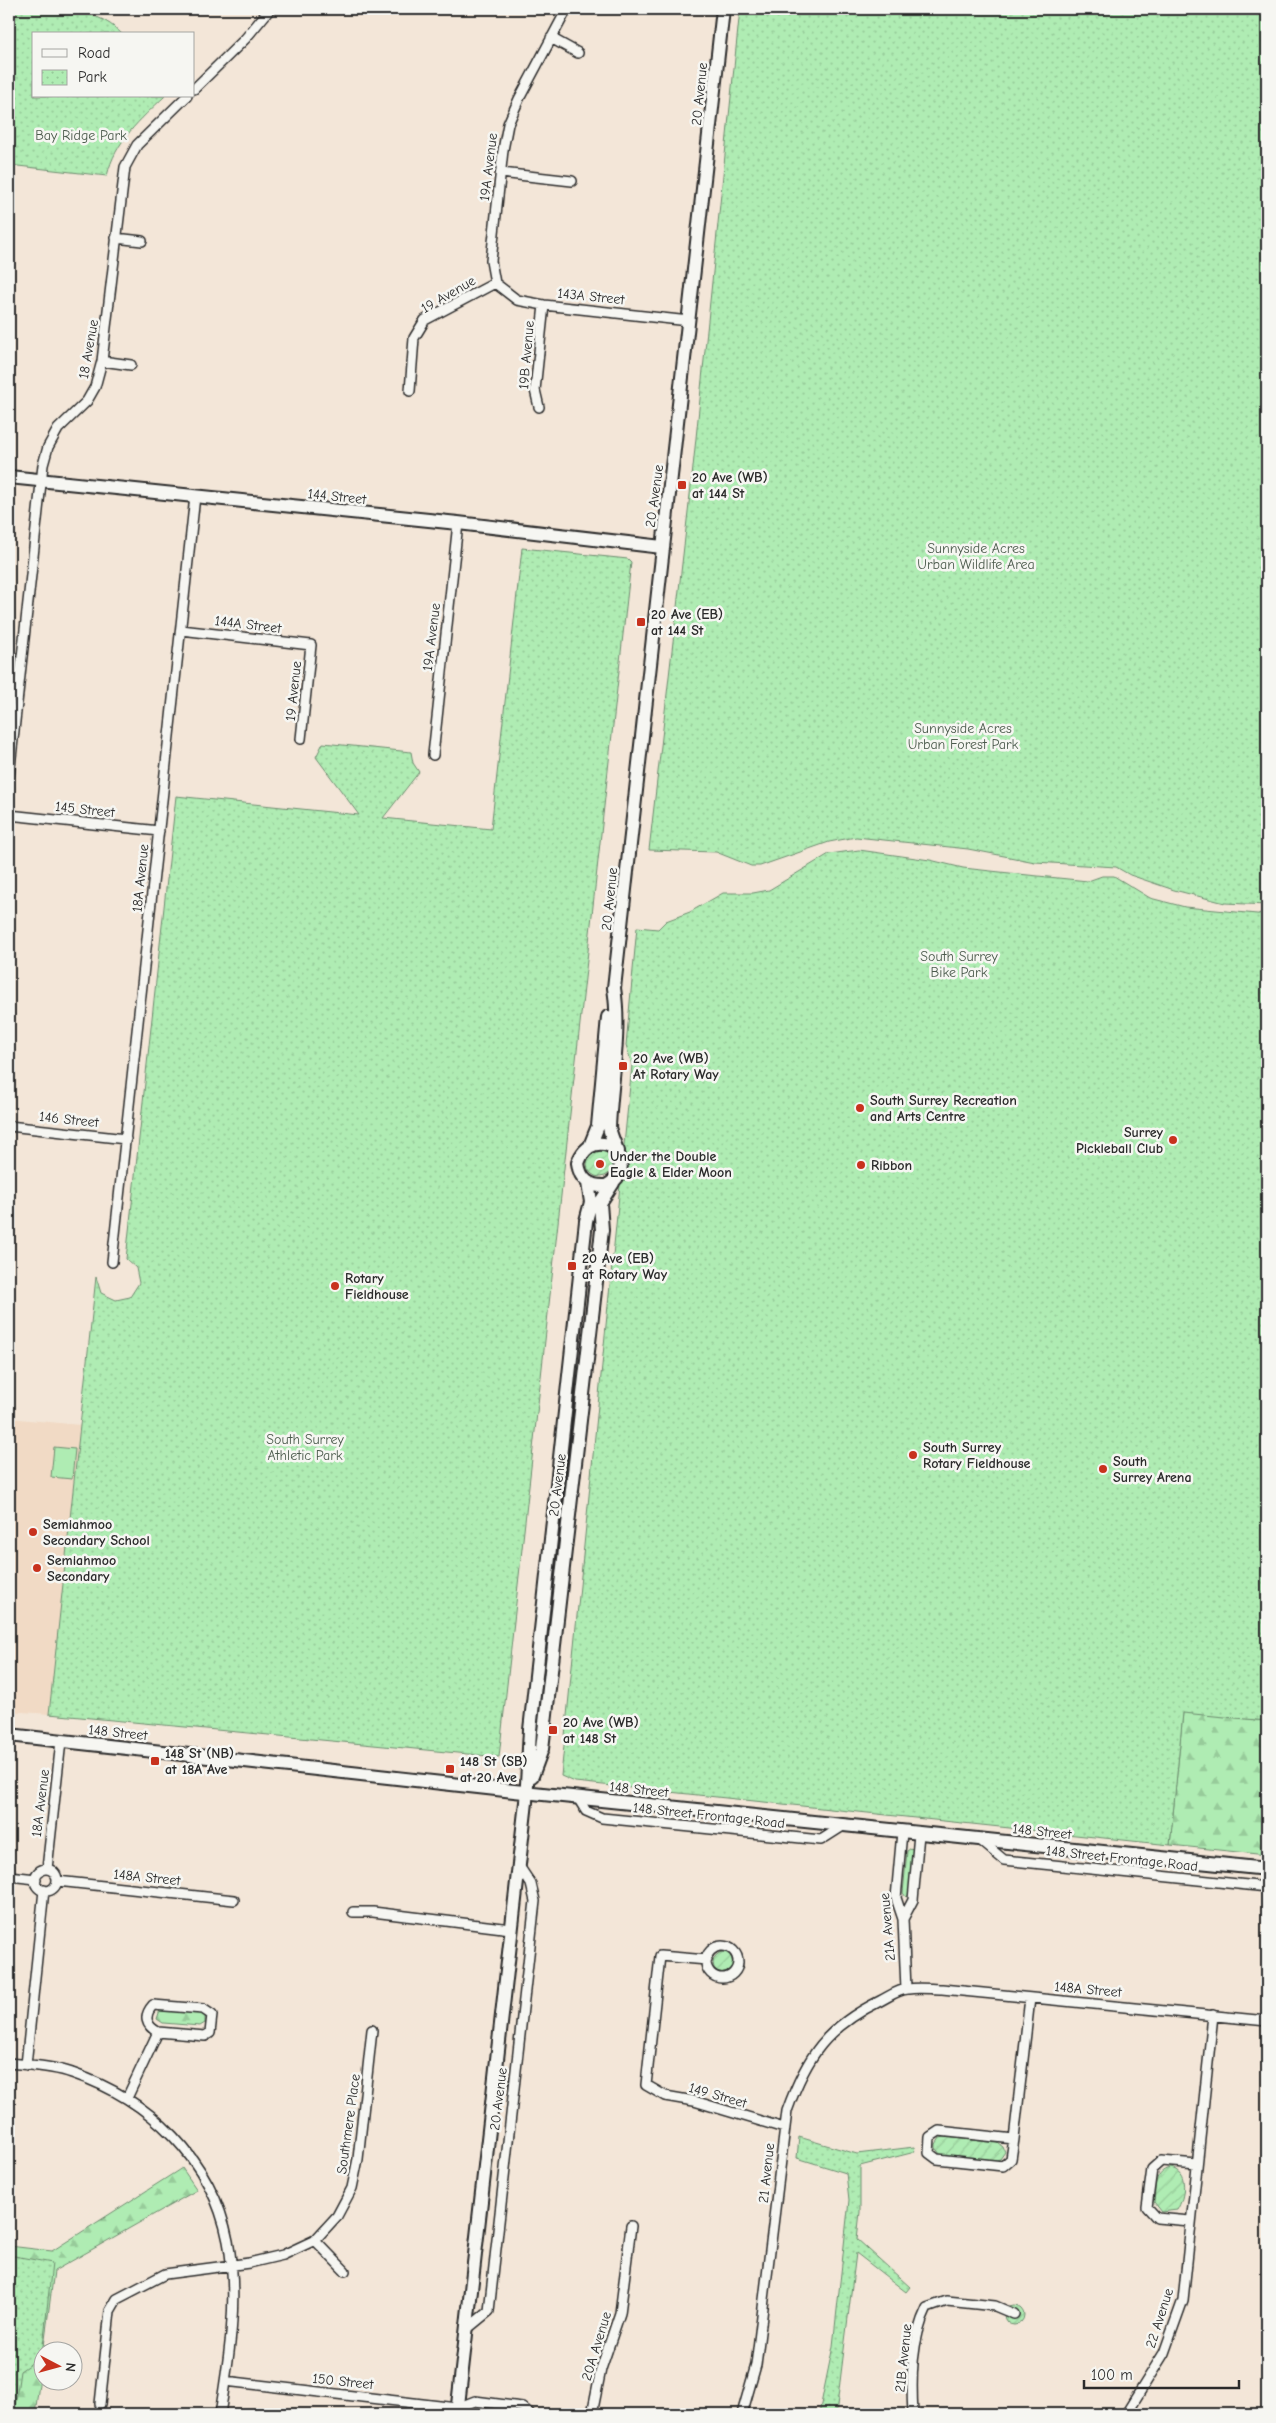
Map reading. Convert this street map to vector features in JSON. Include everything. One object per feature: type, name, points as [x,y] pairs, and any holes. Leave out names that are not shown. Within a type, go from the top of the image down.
[{"type":"street","points":[[195,88],[245,39],[270,9]]},
{"type":"street","name":"19A Avenue","points":[[495,283],[491,261],[500,173],[508,124],[567,9]]},
{"type":"street","name":"20 Avenue","points":[[618,1151],[609,1127],[616,1021],[614,988],[723,9]]},
{"type":"street","points":[[551,38],[578,53]]},
{"type":"street","name":"18 Avenue","points":[[9,776],[41,481],[48,447],[58,429],[87,400],[95,387],[102,361],[122,177],[125,167],[137,145],[185,98]]},
{"type":"street","points":[[500,173],[572,181]]},
{"type":"street","points":[[116,238],[142,241]]},
{"type":"street","name":"143A Street","points":[[495,283],[517,300],[544,305],[689,321]]},
{"type":"street","name":"19 Avenue","points":[[410,391],[414,338],[426,320],[495,283]]},
{"type":"street","name":"19B Avenue","points":[[539,407],[535,390],[544,305]]},
{"type":"street","points":[[102,361],[131,365]]},
{"type":"street","name":"144 Street","points":[[9,477],[458,523],[662,547]]},
{"type":"street","name":"18A Avenue","points":[[112,1262],[195,496]]},
{"type":"street","name":"19A Avenue","points":[[434,755],[458,523]]},
{"type":"street","name":"144A Street","points":[[181,630],[311,645]]},
{"type":"street","name":"19 Avenue","points":[[301,739],[311,645]]},
{"type":"street","name":"145 Street","points":[[9,815],[159,831]]},
{"type":"street","name":"20 Avenue","points":[[590,1146],[598,1126],[609,1001],[614,988]]},
{"type":"street","name":"146 Street","points":[[9,1126],[126,1139]]},
{"type":"street","points":[[604,1143],[618,1151],[621,1168],[613,1183],[606,1186],[588,1183],[579,1171],[578,1163],[581,1156],[590,1146],[604,1143]]},
{"type":"street","name":"20 Avenue","points":[[460,2412],[467,2329],[527,1792],[532,1711],[586,1221],[591,1202],[588,1183]]},
{"type":"street","name":"20 Avenue","points":[[527,1792],[542,1749],[602,1230],[600,1202],[613,1183]]},
{"type":"street","name":"148 Street","points":[[9,1735],[578,1798],[1267,1869]]},
{"type":"street","name":"18A Avenue","points":[[47,1869],[62,1741]]},
{"type":"street","name":"148 Street Frontage Road","points":[[578,1798],[586,1812],[602,1818],[821,1840],[843,1826]]},
{"type":"street","name":"21A Avenue","points":[[902,1832],[896,1898],[903,1919],[906,1988]]},
{"type":"street","points":[[903,1919],[913,1900],[919,1834]]},
{"type":"street","name":"148 Street Frontage Road","points":[[980,1840],[1004,1860],[1267,1887]]},
{"type":"street","name":"20 Avenue","points":[[467,2329],[488,2311],[533,1920],[535,1901],[531,1884],[519,1866]]},
{"type":"street","points":[[47,1869],[54,1873],[57,1881],[51,1890],[44,1890],[37,1885],[38,1872],[47,1869]]},
{"type":"street","points":[[9,1876],[36,1879]]},
{"type":"street","name":"148A Street","points":[[57,1881],[234,1900]]},
{"type":"street","points":[[26,2064],[44,1890]]},
{"type":"street","points":[[353,1912],[373,1912],[512,1928]]},
{"type":"street","name":"149 Street","points":[[707,1960],[660,1956],[646,2085],[665,2096],[694,2100],[784,2128]]},
{"type":"street","name":"148A Street","points":[[906,1988],[942,1989],[1267,2021]]},
{"type":"street","name":"21 Avenue","points":[[742,2414],[756,2366],[784,2128],[787,2111],[797,2083],[814,2053],[831,2032],[853,2014],[906,1988]]},
{"type":"street","points":[[1014,2139],[939,2131],[930,2138],[928,2152],[937,2160],[1003,2166],[1011,2159],[1014,2139],[1030,1998]]},
{"type":"street","points":[[153,2005],[203,2009],[212,2015],[210,2033],[205,2036],[158,2032],[149,2028],[147,2023],[147,2015],[153,2005]]},
{"type":"street","name":"22 Avenue","points":[[1126,2414],[1164,2353],[1183,2300],[1213,2015]]},
{"type":"street","name":"Southmere Place","points":[[100,2404],[110,2311],[117,2299],[165,2274],[231,2266],[283,2256],[315,2240],[337,2216],[352,2188],[358,2159],[372,2030]]},
{"type":"street","points":[[127,2098],[158,2032]]},
{"type":"street","points":[[9,2063],[70,2072],[127,2098],[154,2117],[169,2131],[183,2146],[200,2172],[214,2200],[228,2239],[231,2266],[233,2293],[220,2414]]},
{"type":"street","points":[[1190,2221],[1157,2218],[1147,2207],[1148,2198],[1152,2169],[1161,2161],[1197,2164]]},
{"type":"street","name":"20A Avenue","points":[[592,2414],[601,2369],[620,2313],[631,2226]]},
{"type":"street","points":[[315,2240],[345,2271]]},
{"type":"street","name":"21B Avenue","points":[[913,2414],[913,2370],[918,2326],[927,2308],[947,2301],[995,2306],[1014,2314]]},
{"type":"street","name":"150 Street","points":[[225,2381],[460,2412],[475,2401],[522,2407],[530,2414]]},
{"type":"shaded area","name":"Semiahmoo Secondary","points":[[9,1418],[80,1425],[49,1714],[9,1711]]},
{"type":"green space","name":"Bay Ridge Park","points":[[9,9],[54,9],[83,12],[110,24],[120,32],[32,32],[32,98],[163,98],[122,142],[111,163],[107,176],[9,165]]},
{"type":"green space","name":"Sunnyside Acres Urban Wildlife Area","points":[[740,9],[1267,9],[1267,905],[1225,903],[1174,890],[1130,875],[1116,867],[1035,862],[968,849],[856,837],[829,842],[760,866],[751,866],[716,852],[649,850],[692,477]]},
{"type":"green space","name":"South Surrey Athletic Park","points":[[522,548],[628,559],[631,562],[499,1757],[49,1714],[96,1277],[101,1293],[116,1300],[130,1297],[139,1283],[136,1268],[126,1259],[176,796],[359,815],[316,757],[323,743],[411,752],[413,763],[419,772],[383,818],[491,829]]},
{"type":"green space","name":"South Surrey Bike Park","points":[[859,850],[930,860],[963,868],[1028,875],[1088,881],[1102,876],[1114,876],[1150,898],[1185,907],[1267,915],[1267,1721],[1183,1713],[1170,1845],[575,1782],[561,1776],[632,1065],[626,1045],[637,927],[658,929],[666,921],[690,912],[723,893],[753,893],[769,890],[829,854]]},
{"type":"green space","points":[[600,1151],[609,1155],[613,1164],[609,1173],[600,1177],[591,1173],[587,1164],[591,1155]]},
{"type":"green space","points":[[54,1447],[75,1449],[72,1479],[51,1477]]},
{"type":"green space","points":[[1183,1712],[1267,1721],[1267,1855],[1170,1845]]},
{"type":"green space","points":[[911,1848],[914,1851],[910,1895],[906,1897],[903,1893],[907,1851]]},
{"type":"green space","points":[[724,1952],[732,1955],[735,1963],[732,1971],[724,1974],[716,1971],[713,1963],[716,1955]]},
{"type":"green space","points":[[160,2010],[202,2014],[205,2016],[205,2023],[200,2026],[163,2023],[157,2019]]},
{"type":"green space","points":[[799,2137],[857,2154],[914,2147],[915,2152],[860,2166],[860,2212],[857,2239],[910,2287],[906,2292],[856,2253],[836,2414],[819,2414],[833,2346],[849,2200],[846,2173],[797,2158]]},
{"type":"green space","points":[[940,2138],[998,2143],[1005,2152],[1000,2159],[996,2160],[941,2155],[936,2149],[936,2144]]},
{"type":"green space","points":[[182,2168],[197,2190],[54,2271],[45,2340],[32,2340],[32,2390],[38,2390],[35,2414],[9,2414],[9,2246],[52,2251]]},
{"type":"green space","points":[[1170,2168],[1176,2170],[1183,2179],[1182,2198],[1177,2210],[1162,2212],[1154,2202],[1155,2186],[1161,2173]]},
{"type":"green space","points":[[9,2255],[52,2263],[44,2340],[32,2340],[32,2363],[20,2371],[14,2414],[9,2414]]},
{"type":"green space","points":[[1014,2305],[1021,2308],[1024,2315],[1021,2322],[1014,2325],[1007,2322],[1004,2315],[1007,2308]]},
{"type":"place","name":"20 Ave (WB) at 144 St","points":[[682,485]]},
{"type":"place","name":"20 Ave (EB) at 144 St","points":[[641,622]]},
{"type":"place","name":"20 Ave (WB) At Rotary Way","points":[[623,1066]]},
{"type":"place","name":"South Surrey Recreation and Arts Centre","points":[[860,1108]]},
{"type":"place","name":"Surrey Pickleball Club","points":[[1173,1140]]},
{"type":"place","name":"Under the Double Eagle & Elder Moon","points":[[600,1164]]},
{"type":"place","name":"Ribbon","points":[[861,1165]]},
{"type":"place","name":"20 Ave (EB) at Rotary Way","points":[[572,1266]]},
{"type":"place","name":"Rotary Fieldhouse","points":[[335,1286]]},
{"type":"place","name":"South Surrey Rotary Fieldhouse","points":[[913,1455]]},
{"type":"place","name":"South Surrey Arena","points":[[1103,1469]]},
{"type":"place","name":"Semiahmoo Secondary School","points":[[33,1532]]},
{"type":"place","name":"Semiahmoo Secondary","points":[[37,1568]]},
{"type":"place","name":"20 Ave (WB) at 148 St","points":[[553,1730]]},
{"type":"place","name":"148 St (NB) at 18A Ave","points":[[155,1761]]},
{"type":"place","name":"148 St (SB) at 20 Ave","points":[[450,1769]]},
{"type":"park label","name":"Sunnyside Acres Urban Forest Park","points":[[963,736]]}]
